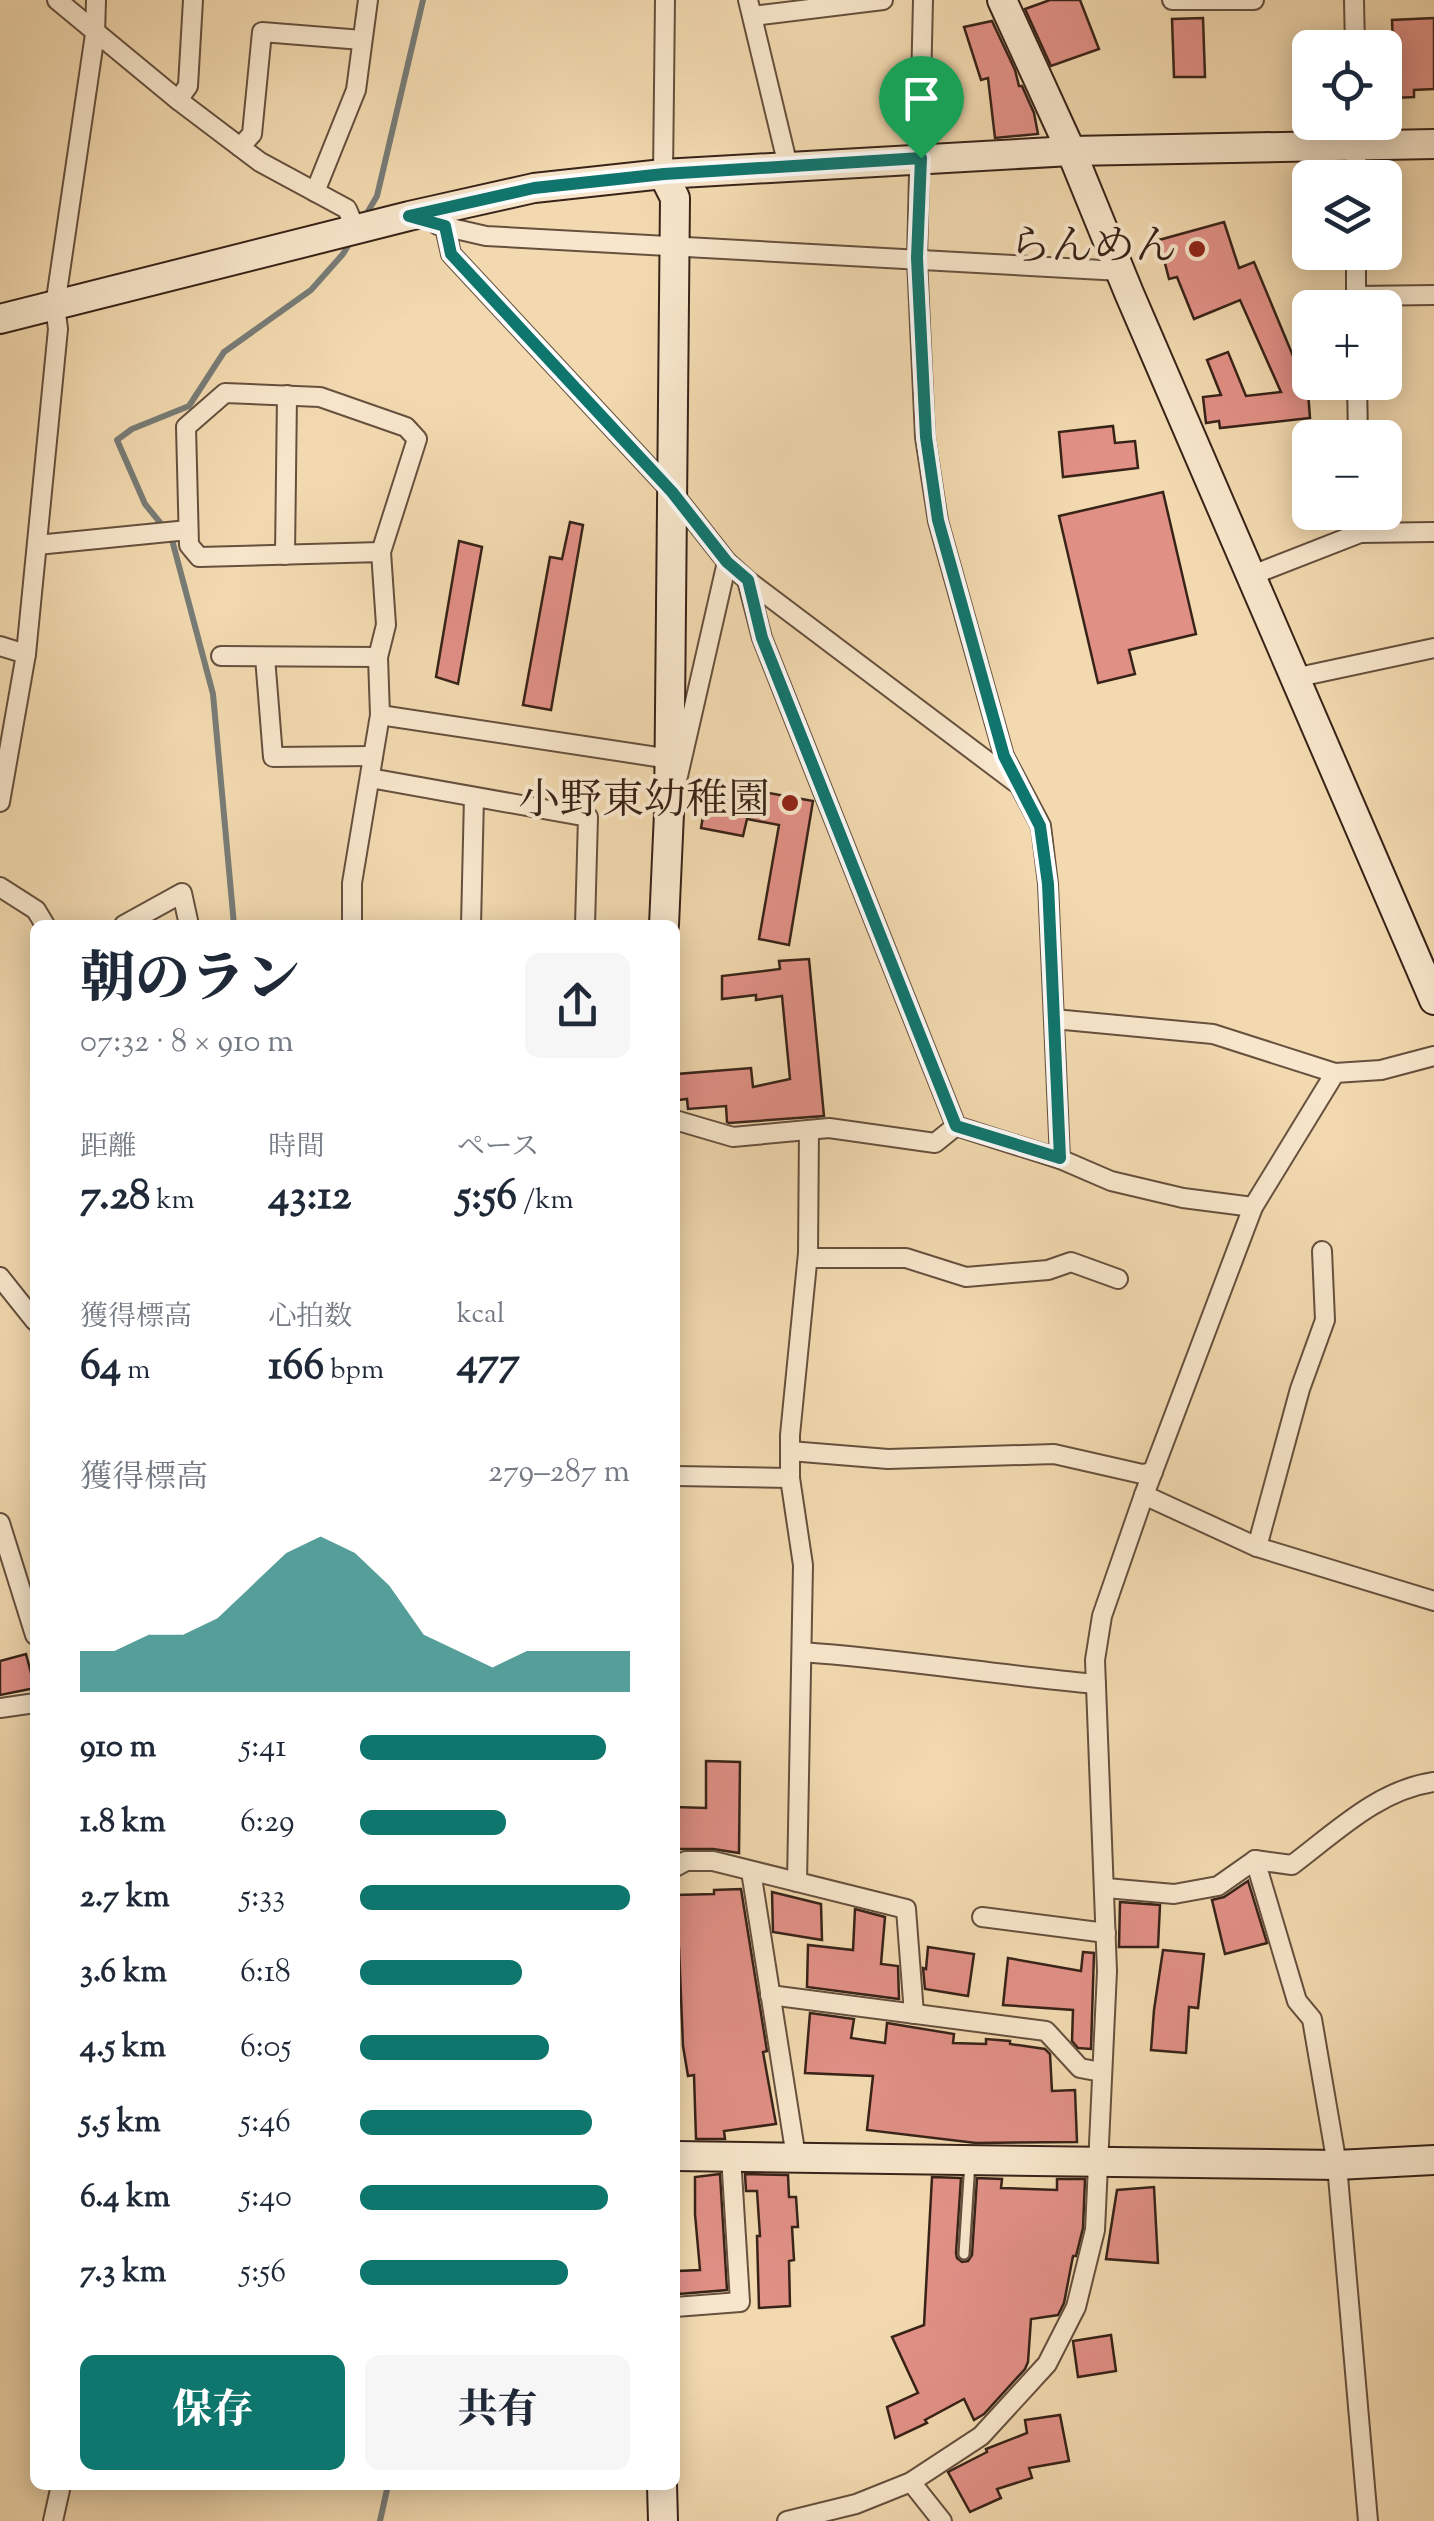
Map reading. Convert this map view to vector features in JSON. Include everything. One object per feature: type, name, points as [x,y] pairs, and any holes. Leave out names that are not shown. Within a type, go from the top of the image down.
[{"type":"street","points":[[56,0],[260,162],[348,209],[356,230]]},
{"type":"street","points":[[0,798],[26,654],[58,329],[55,306],[95,34],[96,0]]},
{"type":"street","points":[[178,100],[188,86],[194,0]]},
{"type":"street","points":[[316,192],[356,90],[368,0]]},
{"type":"street","points":[[664,920],[670,813],[675,198],[664,174],[665,0]]},
{"type":"street","points":[[788,166],[751,8],[882,0]]},
{"type":"street","points":[[923,0],[917,258],[926,437],[938,520],[1004,756],[1040,826],[1048,884],[1060,1158]]},
{"type":"street","points":[[1002,0],[1072,151],[1434,1000]]},
{"type":"street","points":[[1172,0],[1254,0]]},
{"type":"street","points":[[1354,0],[1355,30]]},
{"type":"street","points":[[240,147],[252,134],[262,32],[362,40]]},
{"type":"street","points":[[0,319],[534,188],[664,174],[1292,138]]},
{"type":"street","points":[[1402,140],[1434,144]]},
{"type":"street","points":[[409,216],[486,236],[1120,271]]},
{"type":"street","points":[[445,226],[451,254],[672,492],[727,562],[1020,785]]},
{"type":"street","points":[[1402,298],[1434,295]]},
{"type":"street","points":[[352,920],[352,883],[380,715],[378,657],[386,625],[381,552],[417,439],[406,427],[320,397],[225,392],[186,427],[189,545],[199,558],[381,552]]},
{"type":"street","points":[[284,555],[287,396]]},
{"type":"street","points":[[37,544],[188,530]]},
{"type":"street","points":[[1250,576],[1360,533],[1434,532]]},
{"type":"street","points":[[670,813],[727,562]]},
{"type":"street","points":[[748,580],[762,638],[956,1126]]},
{"type":"street","points":[[0,646],[26,654]]},
{"type":"street","points":[[1294,678],[1434,648]]},
{"type":"street","points":[[221,656],[378,657]]},
{"type":"street","points":[[265,656],[273,757],[373,756]]},
{"type":"street","points":[[380,715],[670,758]]},
{"type":"street","points":[[370,778],[588,817],[585,920]]},
{"type":"street","points":[[471,920],[474,797]]},
{"type":"street","points":[[0,887],[36,910],[43,920]]},
{"type":"street","points":[[133,920],[182,894],[188,920]]},
{"type":"street","points":[[1054,1019],[1213,1034],[1335,1073],[1381,1070],[1434,1056]]},
{"type":"street","points":[[787,2521],[856,2504],[911,2482],[981,2436],[1047,2364],[1076,2307],[1095,2230],[1107,1971],[1095,1660],[1102,1616],[1252,1207],[1335,1073]]},
{"type":"street","points":[[680,1121],[733,1137],[829,1128],[935,1143],[956,1126]]},
{"type":"street","points":[[956,1126],[1060,1158],[1112,1181],[1182,1198],[1252,1207]]},
{"type":"street","points":[[798,1882],[804,1565],[790,1478],[790,1451],[808,1258],[809,1130]]},
{"type":"street","points":[[1256,1546],[1300,1389],[1325,1320],[1322,1251]]},
{"type":"street","points":[[808,1258],[906,1258],[966,1278],[1048,1270],[1070,1262],[1118,1279]]},
{"type":"street","points":[[0,1277],[30,1315]]},
{"type":"street","points":[[790,1451],[888,1459],[1054,1454],[1142,1474],[1153,1472]]},
{"type":"street","points":[[680,1476],[790,1478]]},
{"type":"street","points":[[1144,1495],[1256,1546],[1434,1601]]},
{"type":"street","points":[[0,1523],[30,1619]]},
{"type":"street","points":[[802,1652],[880,1657],[1005,1676],[1096,1684]]},
{"type":"street","points":[[0,1708],[30,1704]]},
{"type":"street","points":[[1106,1888],[1174,1894],[1218,1886],[1254,1860],[1292,1865],[1382,1797],[1434,1782]]},
{"type":"street","points":[[1254,1860],[1297,2001],[1312,2019],[1337,2165],[1368,2521]]},
{"type":"street","points":[[680,1865],[712,1861],[906,1909],[914,2014]]},
{"type":"street","points":[[750,1871],[796,2157]]},
{"type":"street","points":[[982,1917],[1106,1933]]},
{"type":"street","points":[[770,1996],[1046,2031],[1080,2068],[1101,2072]]},
{"type":"street","points":[[680,2156],[1337,2165],[1434,2160]]},
{"type":"street","points":[[680,2307],[740,2302],[731,2156]]},
{"type":"street","points":[[911,2482],[942,2521]]},
{"type":"street","points":[[53,2521],[60,2490]]},
{"type":"street","points":[[662,2490],[663,2521]]},
{"type":"lane","points":[[964,2254],[970,2159]]},
{"type":"building","points":[[1050,0],[1080,0],[1099,49],[1051,66],[1025,9]]},
{"type":"building","points":[[1203,18],[1205,77],[1174,77],[1172,19]]},
{"type":"building","points":[[1434,18],[1434,89],[1414,90],[1414,97],[1402,98],[1402,30],[1392,30],[1392,20]]},
{"type":"building","points":[[992,21],[1034,113],[1038,134],[995,138],[988,78],[981,80],[964,27]]},
{"type":"building","points":[[1224,222],[1239,268],[1254,262],[1292,353],[1292,400],[1309,400],[1310,418],[1220,428],[1219,421],[1206,423],[1203,397],[1221,395],[1207,360],[1228,352],[1246,396],[1281,392],[1240,300],[1194,319],[1177,277],[1169,279],[1159,240]]},
{"type":"building","points":[[1113,426],[1115,443],[1135,441],[1138,468],[1063,477],[1059,432]]},
{"type":"building","points":[[1163,492],[1196,634],[1129,650],[1135,674],[1098,683],[1059,516]]},
{"type":"building","points":[[570,522],[583,525],[551,710],[523,705],[550,557],[562,559]]},
{"type":"building","points":[[459,541],[482,547],[458,684],[436,677]]},
{"type":"building","name":"小野東幼稚園","points":[[709,782],[813,801],[789,945],[759,939],[779,825],[747,819],[743,836],[701,828]]},
{"type":"building","points":[[809,959],[824,1116],[729,1123],[726,1106],[688,1109],[687,1099],[680,1100],[680,1074],[751,1068],[753,1087],[790,1079],[782,996],[722,999],[722,976],[780,969],[779,961]]},
{"type":"building","points":[[26,1654],[30,1689],[0,1695],[0,1661]]},
{"type":"building","points":[[706,1761],[740,1762],[739,1853],[680,1849],[680,1807],[706,1808]]},
{"type":"building","points":[[1248,1881],[1267,1943],[1225,1954],[1212,1900]]},
{"type":"building","points":[[741,1889],[776,2124],[724,2131],[725,2139],[696,2139],[694,2075],[688,2076],[683,2046],[680,1895],[714,1894],[714,1890]]},
{"type":"building","points":[[772,1892],[821,1904],[822,1940],[773,1932]]},
{"type":"building","points":[[1120,1902],[1160,1905],[1158,1947],[1119,1947]]},
{"type":"building","points":[[855,1909],[885,1917],[881,1964],[898,1966],[899,1999],[807,1987],[808,1945],[853,1950]]},
{"type":"building","points":[[928,1947],[974,1954],[968,1996],[925,1989],[923,1968],[926,1969]]},
{"type":"building","points":[[1163,1950],[1204,1954],[1198,2008],[1189,2007],[1186,2053],[1151,2050]]},
{"type":"building","points":[[1083,1952],[1094,1953],[1091,2049],[1078,2048],[1072,2041],[1073,2010],[1003,2005],[1008,1958],[1081,1971]]},
{"type":"building","points":[[810,2013],[854,2019],[851,2038],[885,2043],[887,2023],[954,2034],[953,2043],[986,2044],[986,2039],[1045,2049],[1050,2054],[1052,2091],[1075,2090],[1077,2142],[976,2143],[867,2130],[873,2076],[805,2073]]},
{"type":"building","points":[[720,2174],[727,2290],[680,2294],[680,2271],[700,2270],[695,2177]]},
{"type":"building","points":[[745,2174],[788,2175],[789,2197],[796,2197],[798,2227],[792,2227],[790,2306],[759,2308],[757,2191],[746,2191]]},
{"type":"building","points":[[932,2177],[961,2178],[956,2253],[962,2262],[972,2255],[977,2178],[1002,2179],[1001,2188],[1057,2190],[1057,2179],[1085,2179],[1083,2228],[1058,2315],[1031,2319],[1025,2369],[974,2420],[964,2399],[895,2438],[887,2407],[918,2393],[892,2337],[924,2325]]},
{"type":"building","points":[[1154,2187],[1158,2263],[1106,2259],[1117,2190]]},
{"type":"building","points":[[1111,2335],[1116,2371],[1078,2377],[1073,2341]]},
{"type":"building","points":[[1060,2415],[1069,2461],[1029,2468],[1032,2478],[997,2489],[1001,2498],[970,2512],[948,2472],[987,2452],[986,2449],[1027,2433],[1025,2420]]},
{"type":"waterway","points":[[363,220],[377,196],[423,0]]},
{"type":"waterway","points":[[234,920],[213,694],[171,536],[145,504],[117,440],[132,429],[189,406],[224,352],[311,290],[352,239]]},
{"type":"waterway","points":[[380,2521],[387,2490]]},
{"type":"place","name":"らんめん","points":[[1197,249]]},
{"type":"place","name":"小野東幼稚園","points":[[790,803]]},
{"type":"route","points":[[921,158],[917,258],[926,437],[938,520],[1004,756],[1040,826],[1048,884],[1060,1158],[956,1126],[762,638],[748,580],[727,562],[672,492],[451,254],[445,226],[409,216],[534,188],[664,174],[921,158]]}]
